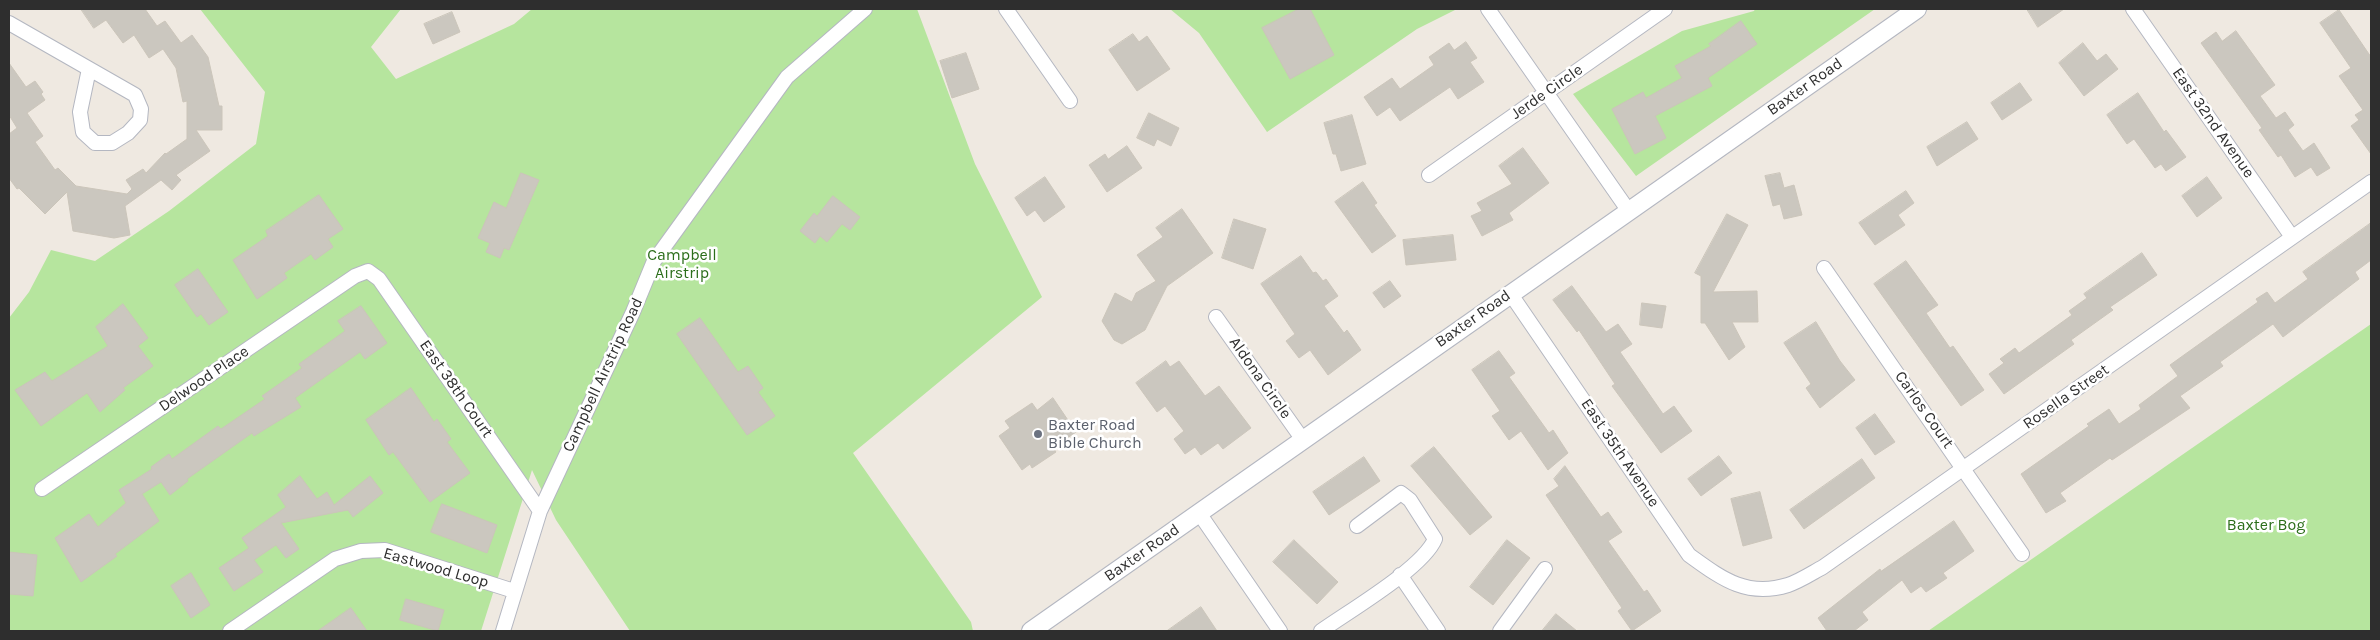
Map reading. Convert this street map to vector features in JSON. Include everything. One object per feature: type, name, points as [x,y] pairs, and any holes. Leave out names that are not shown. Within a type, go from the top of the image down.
[{"type":"street","name":"Campbell Airstrip Road","points":[[503,631],[540,511],[633,312],[654,261],[787,77],[865,9]]},
{"type":"street","points":[[1006,9],[1070,102]]},
{"type":"street","points":[[1488,9],[1548,92],[1628,210]]},
{"type":"street","name":"Jerde Circle","points":[[1429,175],[1665,9]]},
{"type":"street","name":"Baxter Road","points":[[1031,631],[1628,210],[1917,9]]},
{"type":"street","name":"East 32nd Avenue","points":[[2133,9],[2292,237]]},
{"type":"street","points":[[9,23],[135,95],[142,109],[140,120],[128,133],[112,143],[95,143],[83,132],[80,112],[89,70]]},
{"type":"street","name":"Rosella Street","points":[[1751,589],[1788,585],[1823,567],[2371,182]]},
{"type":"street","name":"Carlos Court","points":[[1824,268],[1965,469],[2022,554]]},
{"type":"street","name":"East 38th Court","points":[[368,271],[379,278],[540,511]]},
{"type":"street","name":"Delwood Place","points":[[42,489],[355,276],[368,271]]},
{"type":"street","name":"East 35th Avenue","points":[[1510,293],[1689,554],[1720,578],[1751,589]]},
{"type":"street","name":"Aldona Circle","points":[[1216,316],[1303,440]]},
{"type":"street","points":[[1321,631],[1400,575],[1431,549],[1435,539],[1410,500],[1401,493],[1357,526]]},
{"type":"street","points":[[1199,513],[1280,631]]},
{"type":"street","name":"Eastwood Loop","points":[[230,631],[335,559],[361,551],[386,550],[514,591]]},
{"type":"street","points":[[1500,631],[1545,569]]},
{"type":"street","points":[[1400,575],[1438,631]]},
{"type":"green space","name":"Campbell Airstrip","points":[[200,9],[401,9],[371,47],[396,79],[514,24],[532,9],[917,9],[975,164],[1042,297],[853,453],[971,622],[973,631],[630,631],[556,520],[532,470],[481,631],[9,631],[9,318],[29,292],[51,250],[95,261],[169,211],[256,144],[265,92]]},
{"type":"green space","points":[[1170,9],[1457,9],[1417,29],[1267,132],[1199,33]]},
{"type":"green space","points":[[1755,9],[1875,9],[1636,176],[1573,94],[1682,31],[1754,11]]},
{"type":"green space","name":"Baxter Bog","points":[[2371,324],[2371,631],[1928,631]]},
{"type":"building","points":[[81,9],[145,9],[157,26],[165,21],[181,43],[192,35],[208,57],[219,106],[222,106],[222,130],[196,130],[210,151],[176,175],[181,180],[172,190],[161,180],[125,206],[130,235],[114,238],[73,231],[67,192],[45,214],[19,188],[17,189],[9,178],[9,134],[17,128],[9,115],[9,63],[26,87],[35,81],[43,92],[41,94],[45,100],[27,113],[43,136],[35,142],[55,170],[58,168],[76,186],[127,194],[132,189],[126,180],[143,169],[146,173],[165,153],[187,139],[187,101],[183,102],[176,68],[163,49],[149,58],[134,35],[123,43],[106,20],[94,28]]},
{"type":"building","points":[[1299,9],[1310,9],[1334,55],[1290,79],[1262,28]]},
{"type":"building","points":[[2027,9],[2064,9],[2038,27]]},
{"type":"building","points":[[2339,10],[2371,57],[2371,154],[2351,126],[2359,120],[2355,115],[2363,110],[2339,76],[2351,68],[2320,23]]},
{"type":"building","points":[[452,12],[460,32],[433,44],[424,24]]},
{"type":"building","points":[[1741,21],[1757,44],[1708,78],[1712,86],[1655,116],[1666,138],[1635,154],[1612,109],[1643,92],[1646,98],[1682,78],[1675,66],[1711,46],[1709,44]]},
{"type":"building","points":[[2236,31],[2275,85],[2260,96],[2276,118],[2285,112],[2294,125],[2288,130],[2303,151],[2314,143],[2330,168],[2317,176],[2311,167],[2295,177],[2281,155],[2278,157],[2259,130],[2262,128],[2201,43],[2216,32],[2222,41]]},
{"type":"building","points":[[1133,34],[1139,42],[1147,36],[1170,69],[1137,91],[1109,50]]},
{"type":"building","points":[[1466,42],[1477,58],[1470,62],[1484,82],[1458,99],[1450,87],[1400,121],[1390,107],[1377,116],[1364,97],[1392,78],[1400,89],[1434,65],[1429,57],[1449,43],[1454,50]]},
{"type":"building","points":[[2083,43],[2097,61],[2106,54],[2118,69],[2084,96],[2059,63]]},
{"type":"building","points":[[966,53],[979,89],[952,98],[940,61]]},
{"type":"building","points":[[2020,83],[2032,100],[2002,120],[1991,103]]},
{"type":"building","points":[[2138,93],[2164,132],[2166,130],[2186,157],[2166,171],[2161,164],[2155,168],[2134,139],[2127,144],[2107,115]]},
{"type":"building","points":[[1149,113],[1179,128],[1171,146],[1157,139],[1154,146],[1137,138]]},
{"type":"building","points":[[1352,115],[1366,164],[1341,171],[1336,154],[1333,154],[1324,123]]},
{"type":"building","points":[[1967,122],[1978,139],[1937,166],[1927,147]]},
{"type":"building","points":[[1127,146],[1142,168],[1107,192],[1089,165],[1105,154],[1108,159]]},
{"type":"building","points":[[1523,148],[1549,183],[1509,213],[1513,220],[1482,236],[1471,216],[1482,211],[1477,203],[1512,184],[1499,166]]},
{"type":"building","points":[[521,173],[539,180],[509,250],[504,248],[500,258],[486,252],[490,243],[478,238],[494,202],[506,208]]},
{"type":"building","points":[[1780,173],[1784,188],[1794,185],[1802,215],[1784,219],[1780,204],[1773,206],[1765,176]]},
{"type":"building","points":[[1045,177],[1065,207],[1044,222],[1035,210],[1027,216],[1015,198]]},
{"type":"building","points":[[2207,177],[2222,198],[2197,217],[2182,196]]},
{"type":"building","points":[[1363,182],[1377,203],[1374,205],[1396,236],[1372,253],[1335,202]]},
{"type":"building","points":[[1906,191],[1914,203],[1898,215],[1905,225],[1875,245],[1859,223]]},
{"type":"building","points":[[319,195],[343,229],[328,239],[333,247],[315,260],[311,254],[284,273],[287,278],[257,299],[233,260],[268,236],[266,231]]},
{"type":"building","points":[[833,196],[860,217],[850,230],[842,224],[827,242],[820,236],[815,243],[800,231],[814,213],[817,216]]},
{"type":"building","points":[[1182,209],[1213,253],[1167,286],[1145,330],[1122,344],[1114,340],[1102,321],[1115,293],[1132,302],[1136,293],[1156,281],[1137,255],[1163,237],[1156,228]]},
{"type":"building","points":[[1727,214],[1748,225],[1713,292],[1757,291],[1758,322],[1732,322],[1745,347],[1729,360],[1705,323],[1701,323],[1701,276],[1695,273]]},
{"type":"building","points":[[1234,219],[1266,229],[1253,269],[1222,258]]},
{"type":"building","points":[[2371,223],[2371,260],[2355,272],[2359,279],[2283,337],[2273,324],[2220,362],[2223,366],[2180,396],[2190,408],[2112,460],[2110,458],[2060,493],[2066,501],[2046,513],[2021,474],[2089,426],[2087,424],[2109,409],[2119,424],[2141,409],[2139,405],[2178,376],[2170,365],[2258,302],[2256,299],[2267,292],[2275,303],[2308,279],[2303,272]]},
{"type":"building","points":[[1453,235],[1456,260],[1406,265],[1403,240]]},
{"type":"building","points":[[2142,253],[2157,275],[2110,307],[2113,310],[2071,340],[2074,344],[2004,394],[1989,374],[2004,363],[2000,359],[2015,348],[2019,353],[2072,315],[2069,311],[2087,298],[2084,294]]},
{"type":"building","points":[[1301,256],[1313,273],[1316,272],[1323,281],[1326,279],[1338,296],[1324,306],[1344,333],[1347,330],[1361,350],[1328,375],[1310,350],[1299,358],[1286,341],[1295,334],[1261,284]]},
{"type":"building","points":[[1906,261],[1938,305],[1926,313],[1950,348],[1953,346],[1984,390],[1961,406],[1874,284]]},
{"type":"building","points":[[198,269],[228,312],[209,325],[201,314],[197,317],[175,285]]},
{"type":"building","points":[[1390,281],[1401,296],[1384,308],[1373,293]]},
{"type":"building","points":[[1572,286],[1606,332],[1618,324],[1632,344],[1620,352],[1663,414],[1674,406],[1692,431],[1661,453],[1612,386],[1615,384],[1579,330],[1577,332],[1553,300]]},
{"type":"building","points":[[1642,303],[1666,306],[1662,328],[1640,325]]},
{"type":"building","points":[[123,304],[148,338],[138,346],[153,366],[123,388],[125,390],[100,412],[87,393],[41,426],[15,390],[45,372],[52,381],[108,346],[96,327]]},
{"type":"building","points":[[361,306],[387,343],[365,359],[360,352],[295,398],[301,407],[254,436],[252,433],[187,479],[188,481],[170,495],[161,482],[142,494],[159,521],[115,554],[117,556],[81,582],[55,538],[89,514],[98,527],[126,503],[119,490],[152,469],[151,467],[169,454],[172,459],[218,426],[221,429],[265,399],[262,396],[302,368],[299,364],[345,331],[338,321]]},
{"type":"building","points":[[700,318],[738,372],[748,366],[763,388],[758,392],[775,416],[747,435],[677,334]]},
{"type":"building","points":[[1816,322],[1840,361],[1855,380],[1820,408],[1806,388],[1811,384],[1784,343]]},
{"type":"building","points":[[1499,351],[1515,373],[1509,377],[1549,433],[1553,430],[1568,453],[1548,470],[1521,431],[1509,440],[1492,416],[1500,411],[1472,370]]},
{"type":"building","points":[[1166,361],[1170,367],[1179,361],[1205,396],[1219,386],[1251,428],[1223,449],[1218,443],[1201,455],[1195,447],[1185,454],[1174,439],[1184,431],[1165,406],[1157,412],[1136,383]]},
{"type":"building","points":[[411,388],[434,422],[437,419],[451,439],[447,442],[470,473],[430,502],[393,452],[389,455],[366,420]]},
{"type":"building","name":"Baxter Road Bible Church","points":[[1053,398],[1076,432],[1053,448],[1056,452],[1032,468],[1030,464],[1022,470],[999,436],[1010,428],[1005,421],[1032,403],[1037,410]]},
{"type":"building","points":[[1875,414],[1895,442],[1875,455],[1856,428]]},
{"type":"building","points":[[1434,447],[1492,517],[1470,535],[1411,466]]},
{"type":"building","points":[[1719,456],[1732,473],[1701,496],[1688,479]]},
{"type":"building","points":[[1364,457],[1380,481],[1329,515],[1313,492]]},
{"type":"building","points":[[1862,459],[1875,478],[1804,529],[1790,510]]},
{"type":"building","points":[[1565,466],[1601,517],[1608,512],[1622,532],[1608,541],[1644,592],[1647,590],[1661,611],[1632,631],[1618,611],[1622,608],[1546,495],[1559,486],[1554,479]]},
{"type":"building","points":[[300,476],[317,499],[327,492],[334,505],[370,476],[383,493],[353,517],[348,510],[281,523],[299,549],[286,558],[276,545],[254,560],[263,572],[234,591],[219,568],[249,548],[242,538],[286,507],[278,495]]},
{"type":"building","points":[[1760,492],[1772,538],[1743,546],[1731,499]]},
{"type":"building","points":[[442,504],[497,525],[487,553],[431,532]]},
{"type":"building","points":[[1954,521],[1974,551],[1943,573],[1947,578],[1926,592],[1921,586],[1911,593],[1902,580],[1862,612],[1868,620],[1854,631],[1827,631],[1818,618],[1880,569],[1881,571]]},
{"type":"building","points":[[1294,540],[1338,582],[1317,604],[1273,562]]},
{"type":"building","points":[[1507,540],[1530,558],[1493,605],[1470,587]]},
{"type":"building","points":[[9,552],[37,555],[33,596],[9,594]]},
{"type":"building","points":[[191,573],[210,605],[191,618],[171,586]]},
{"type":"building","points":[[406,599],[444,610],[438,631],[400,620]]},
{"type":"building","points":[[1201,607],[1217,631],[1167,631]]},
{"type":"building","points":[[351,608],[367,631],[318,631]]},
{"type":"building","points":[[1556,614],[1577,631],[1542,631]]},
{"type":"place","name":"Baxter Road Bible Church","points":[[1038,434]]}]
